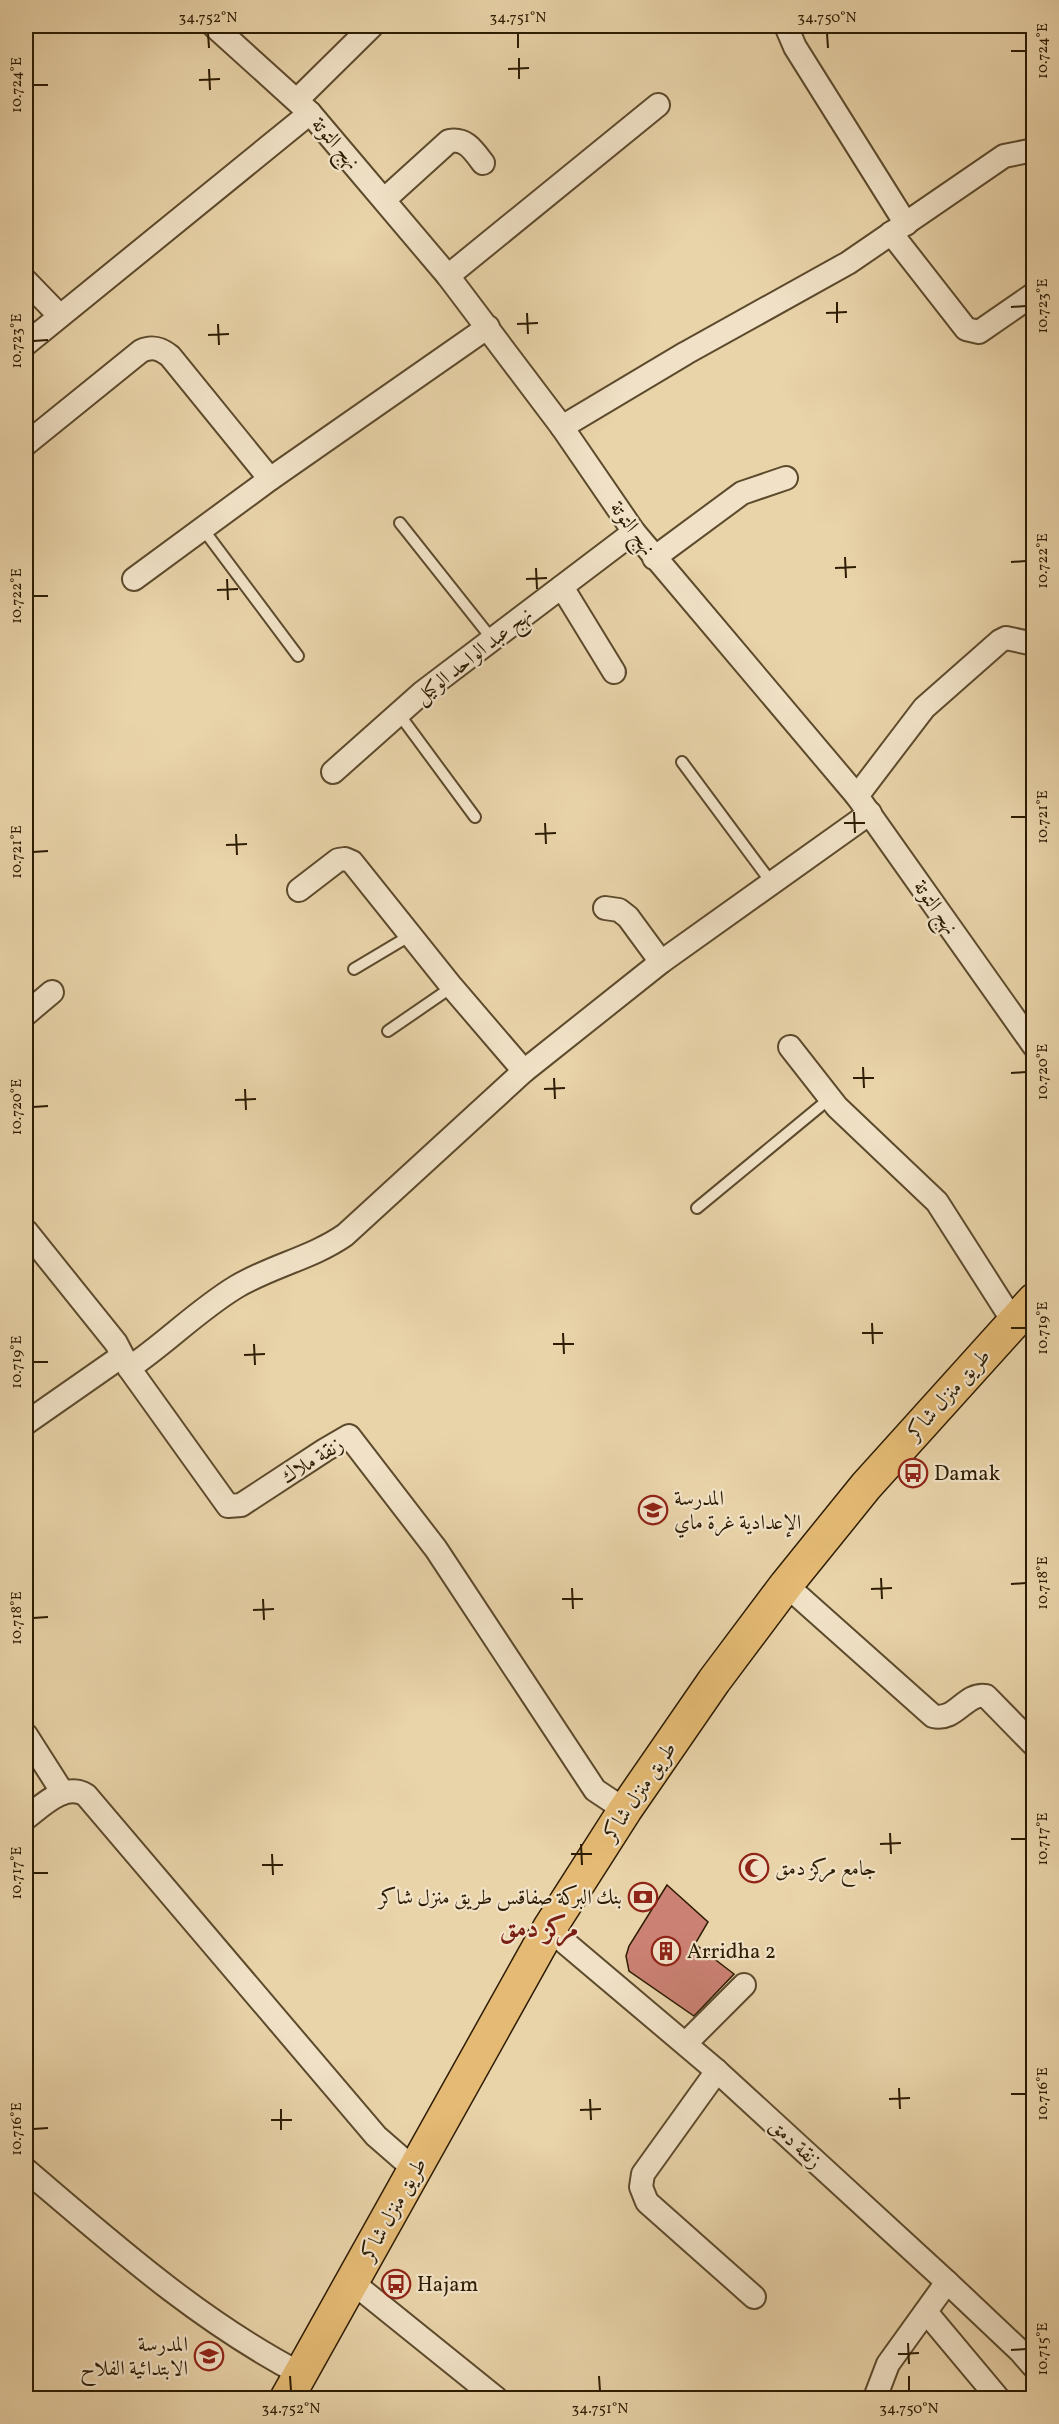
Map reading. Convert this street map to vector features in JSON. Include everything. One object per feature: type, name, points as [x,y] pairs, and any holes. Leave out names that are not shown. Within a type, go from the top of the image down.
[{"type":"main road","name":"طريق منزل شاكر","points":[[294,2386],[549,1929],[625,1810],[714,1681],[786,1585],[866,1486],[1023,1311]]},
{"type":"street","name":"نهج التوتة","points":[[214,26],[303,106],[385,199],[448,276],[562,427],[654,558],[864,805],[1034,1046]]},
{"type":"street","points":[[26,344],[303,106],[372,26]]},
{"type":"street","points":[[786,26],[795,47],[898,229],[966,329],[979,332],[1034,294]]},
{"type":"street","points":[[448,276],[658,105]]},
{"type":"street","points":[[385,199],[433,153],[449,141],[462,141],[468,144],[483,163]]},
{"type":"street","points":[[562,427],[676,358],[825,276],[1004,156],[1034,150]]},
{"type":"street","points":[[26,281],[59,315]]},
{"type":"street","points":[[134,579],[270,478],[488,327]]},
{"type":"street","points":[[26,444],[141,351],[152,348],[160,349],[170,356],[270,478]]},
{"type":"street","points":[[654,558],[742,493],[786,478]]},
{"type":"street","name":"نهج عبد الواحد الوكيل","points":[[333,772],[423,692],[634,532]]},
{"type":"street","points":[[562,587],[614,672]]},
{"type":"street","points":[[26,1423],[125,1362],[237,1287],[274,1268],[317,1252],[345,1235],[524,1071],[661,962],[771,882],[864,805],[936,696],[1000,641],[1006,638],[1034,644]]},
{"type":"street","points":[[299,890],[338,860],[349,860],[524,1071]]},
{"type":"street","points":[[605,908],[619,910],[628,917],[661,962]]},
{"type":"street","points":[[26,1014],[52,992]]},
{"type":"street","points":[[790,1047],[829,1099],[937,1202],[1023,1311]]},
{"type":"street","name":"زنقة ملاك","points":[[26,1231],[116,1343],[125,1362],[228,1506],[241,1505],[350,1436],[436,1549],[595,1790],[625,1810]]},
{"type":"street","points":[[786,1585],[933,1716],[947,1717],[975,1696],[986,1696],[1034,1745]]},
{"type":"street","points":[[26,1736],[63,1793]]},
{"type":"street","points":[[26,1818],[63,1793],[75,1790],[86,1795],[376,2136],[415,2170]]},
{"type":"street","name":"زنقة دمق","points":[[549,1929],[686,2043],[947,2282],[1034,2367]]},
{"type":"street","points":[[686,2043],[744,1985]]},
{"type":"street","points":[[717,2071],[643,2174],[642,2187],[647,2202],[754,2297]]},
{"type":"street","points":[[26,2170],[136,2263],[198,2310],[254,2348],[294,2386]]},
{"type":"street","points":[[352,2282],[496,2398]]},
{"type":"street","points":[[875,2398],[888,2364],[947,2282]]},
{"type":"street","points":[[926,2312],[998,2398]]},
{"type":"lane","points":[[400,523],[492,639]]},
{"type":"lane","points":[[203,529],[298,656]]},
{"type":"lane","points":[[399,714],[475,817]]},
{"type":"lane","points":[[682,762],[771,882]]},
{"type":"lane","points":[[354,969],[411,935]]},
{"type":"lane","points":[[388,1031],[452,987]]},
{"type":"lane","points":[[697,1208],[829,1099]]},
{"type":"building","name":"Arridha 2","points":[[667,1885],[708,1922],[695,1944],[734,1974],[694,2016],[629,1971],[626,1956],[629,1946]]},
{"type":"place","name":"Damak","points":[[913,1473]]},
{"type":"place","name":"المدرسة الإعدادية غرة ماي","points":[[653,1510]]},
{"type":"place","name":"جامع مركز دمق","points":[[754,1868]]},
{"type":"place","name":"بنك البركة صفاقس طريق منزل شاكر","points":[[643,1897]]},
{"type":"place","name":"Arridha 2","points":[[666,1951]]},
{"type":"place","name":"Hajam","points":[[396,2284]]},
{"type":"place","name":"المدرسة الابتدائية الفلاح","points":[[209,2356]]},
{"type":"district","name":"مركز دمق","points":[[539,1928]]}]
